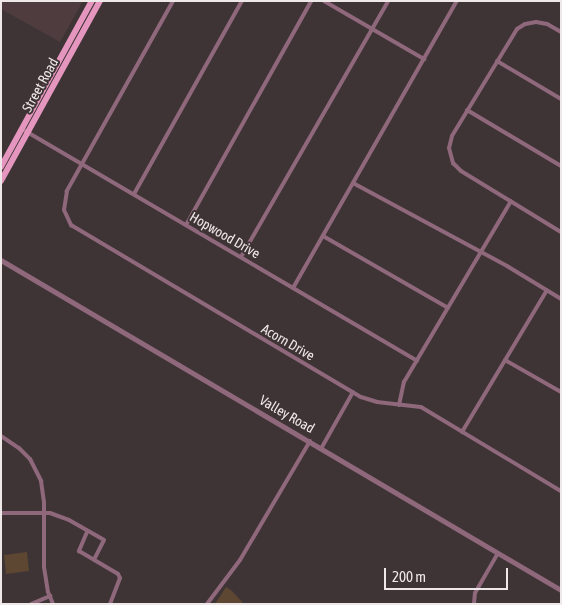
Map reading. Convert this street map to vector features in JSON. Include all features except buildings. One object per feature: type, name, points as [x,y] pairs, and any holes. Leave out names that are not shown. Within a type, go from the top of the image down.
[{"type":"main road","name":"Street Road","points":[[1,181],[25,130],[92,1]]},
{"type":"main road","name":"Street Road","points":[[1,167],[25,130],[100,1]]},
{"type":"street","name":"Acorn Drive","points":[[173,1],[82,164],[64,200],[65,216],[74,228],[353,392],[371,401],[421,407],[561,491]]},
{"type":"street","points":[[134,194],[242,1]]},
{"type":"street","points":[[186,225],[311,1]]},
{"type":"street","points":[[324,1],[424,59]]},
{"type":"street","points":[[241,257],[388,1]]},
{"type":"street","points":[[293,288],[458,1]]},
{"type":"street","points":[[559,31],[541,23],[522,26],[514,34],[451,138],[449,153],[456,167],[561,232]]},
{"type":"street","points":[[497,61],[561,99]]},
{"type":"street","points":[[467,110],[561,166]]},
{"type":"street","name":"Hopwood Drive","points":[[25,130],[417,360]]},
{"type":"street","points":[[353,184],[481,252],[561,299]]},
{"type":"street","points":[[399,405],[402,388],[417,360],[511,202]]},
{"type":"street","points":[[323,236],[448,308]]},
{"type":"street","name":"Valley Road","points":[[1,260],[322,447],[561,590]]},
{"type":"street","points":[[462,432],[547,290]]},
{"type":"street","points":[[505,360],[561,392]]},
{"type":"street","points":[[322,447],[353,392]]},
{"type":"street","points":[[1,437],[25,454],[39,474],[43,488],[44,567],[53,604]]},
{"type":"street","points":[[207,604],[240,560],[310,441]]},
{"type":"street","points":[[1,513],[44,513],[69,520],[104,540],[94,560]]},
{"type":"street","points":[[87,532],[79,550],[118,574],[120,578],[110,604]]},
{"type":"street","points":[[474,604],[475,593],[498,553]]},
{"type":"street","points":[[31,604],[50,596]]},
{"type":"shaded area","points":[[1,1],[83,1],[60,42],[1,9]]},
{"type":"shaded area","points":[[27,552],[29,571],[6,574],[4,555]]},
{"type":"shaded area","points":[[226,587],[232,591],[244,604],[215,604]]}]
